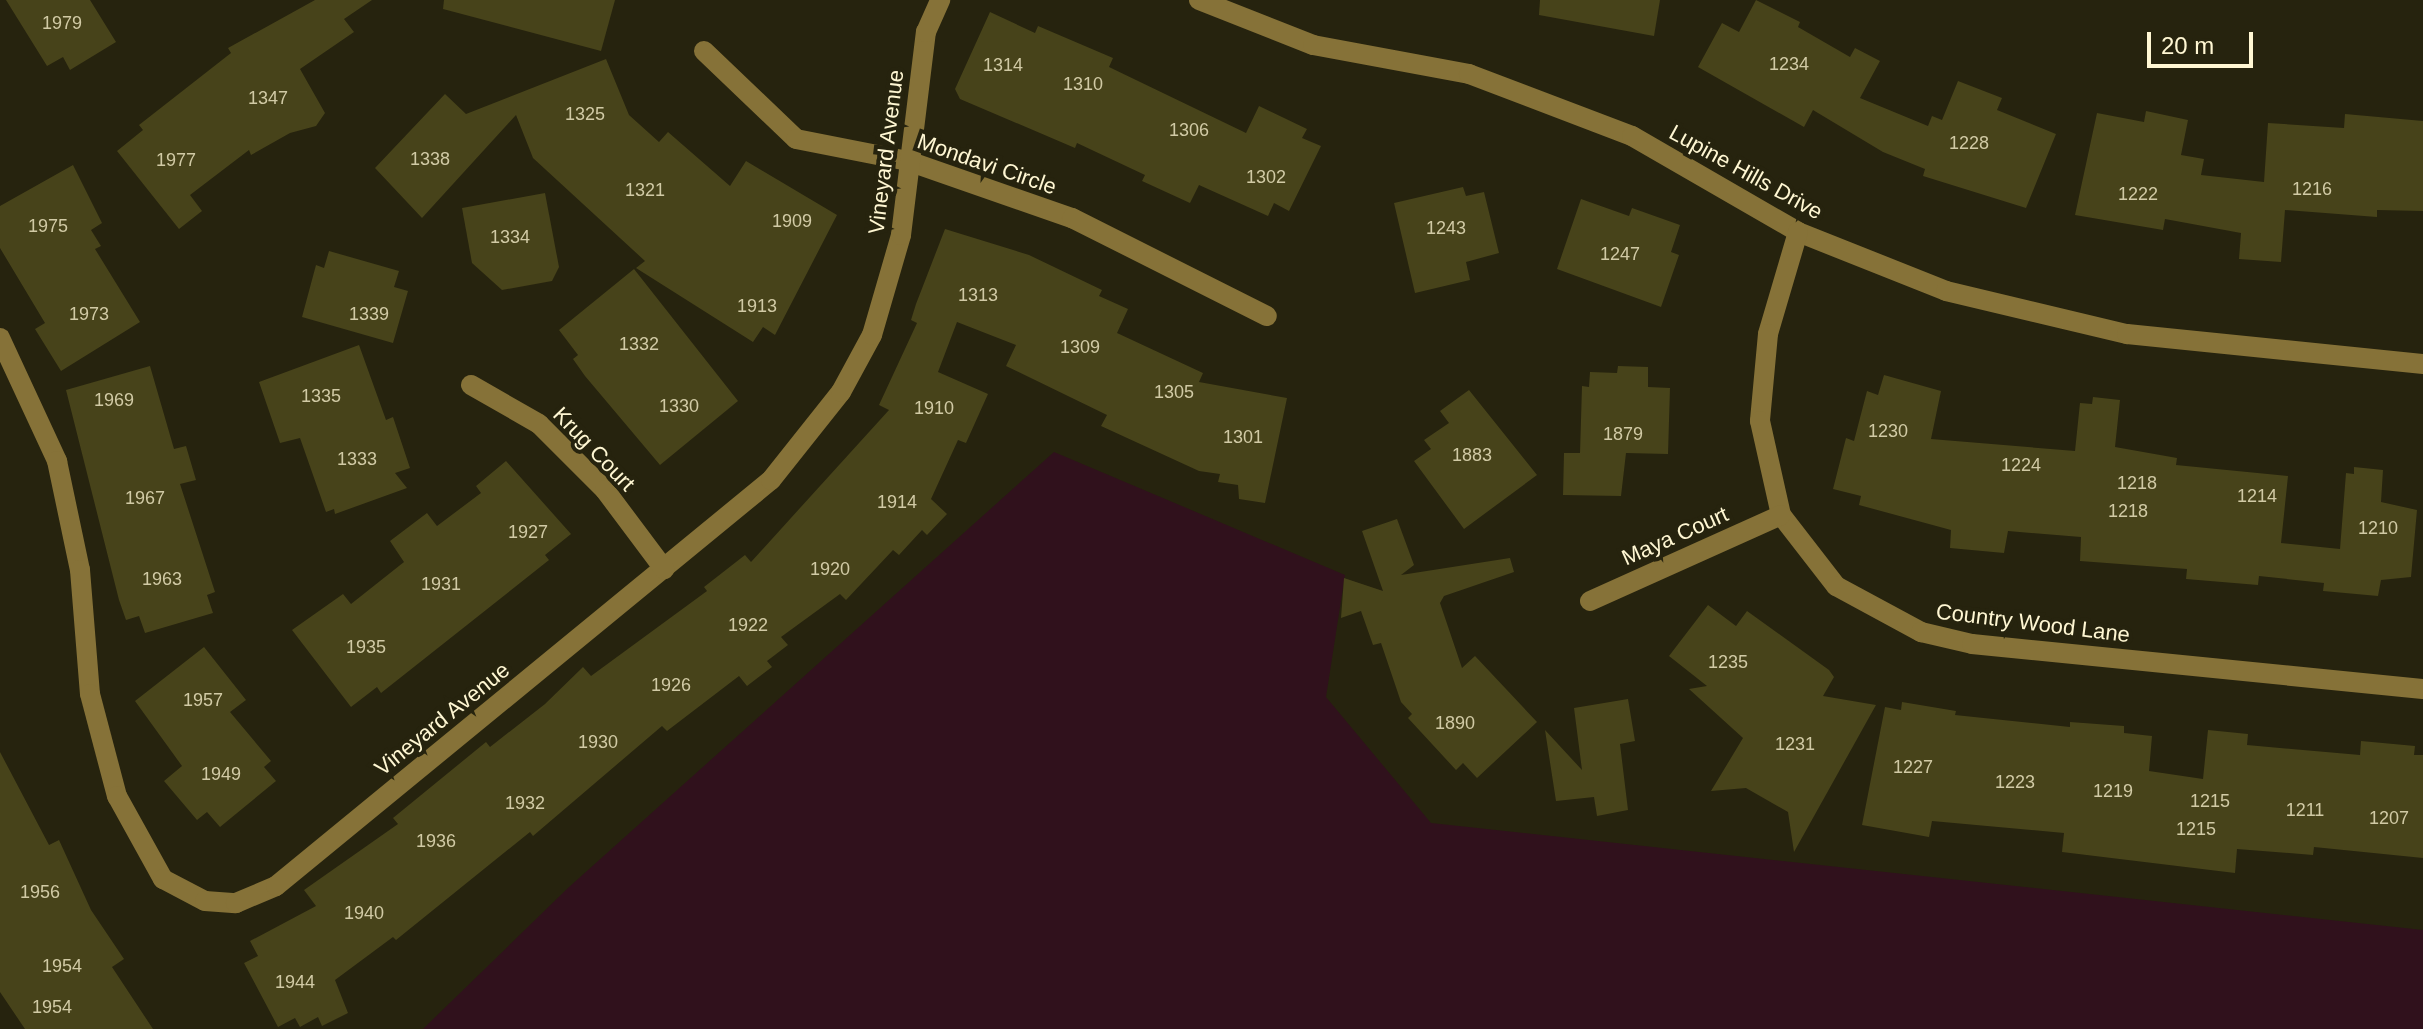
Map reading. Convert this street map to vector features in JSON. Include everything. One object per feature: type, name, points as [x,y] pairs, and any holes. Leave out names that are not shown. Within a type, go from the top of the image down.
[{"type":"street","name":"Vineyard Avenue","points":[[0,338],[57,461],[80,570],[90,694],[117,796],[163,879],[205,901],[236,903],[276,886],[771,480],[841,392],[872,335],[901,235],[926,32],[940,0]]},
{"type":"street","name":"Lupine Hills Drive","points":[[1199,0],[1313,45],[1469,74],[1632,136],[1798,232],[1946,291],[2127,334],[2423,364]]},
{"type":"street","name":"Mondavi Circle","points":[[704,51],[796,139],[908,161],[1072,218],[1267,316]]},
{"type":"street","name":"Country Wood Lane","points":[[1798,232],[1768,334],[1760,421],[1781,515],[1836,586],[1921,632],[1972,644],[2423,689]]},
{"type":"street","name":"Krug Court","points":[[471,385],[539,424],[605,490],[664,569]]},
{"type":"street","name":"Maya Court","points":[[1590,601],[1781,515]]},
{"type":"shaded area","points":[[1054,452],[1345,575],[1326,697],[1431,823],[2423,930],[2423,1029],[423,1029],[568,888]]},
{"type":"building","points":[[6,0],[90,0],[116,42],[70,70],[63,57],[47,66]]},
{"type":"building","points":[[315,0],[372,0],[344,19],[354,32],[300,69],[325,113],[316,126],[290,133],[251,155],[249,150],[190,195],[202,211],[179,229],[117,151],[143,130],[139,125],[231,53],[228,48]]},
{"type":"building","points":[[444,0],[615,0],[601,51],[443,9]]},
{"type":"building","points":[[1540,0],[1660,0],[1654,36],[1539,15]]},
{"type":"building","points":[[1756,0],[1800,22],[1798,27],[1850,57],[1855,48],[1880,61],[1860,98],[1928,126],[1932,116],[1942,120],[1958,81],[2002,98],[1997,110],[2056,134],[2026,208],[1923,176],[1925,169],[1883,152],[1813,110],[1804,127],[1698,67],[1722,23],[1739,32]]},
{"type":"building","points":[[990,12],[1035,33],[1038,26],[1113,58],[1109,67],[1246,133],[1259,106],[1307,129],[1302,138],[1321,146],[1289,211],[1274,203],[1268,216],[1199,185],[1190,203],[1142,181],[1145,175],[1077,143],[1075,148],[960,99],[955,89]]},
{"type":"building","points":[[606,59],[629,115],[659,142],[668,132],[730,186],[746,161],[837,215],[775,335],[763,327],[753,342],[636,268],[645,261],[533,158],[516,115],[422,218],[375,168],[445,94],[466,114]]},
{"type":"building","points":[[2146,111],[2188,120],[2181,155],[2204,159],[2201,175],[2264,182],[2268,123],[2344,128],[2345,114],[2423,121],[2423,211],[2377,210],[2377,217],[2285,210],[2281,262],[2239,259],[2241,233],[2165,219],[2163,230],[2075,215],[2097,113],[2144,122]]},
{"type":"building","points":[[73,165],[102,223],[91,230],[101,246],[95,249],[140,322],[61,371],[35,329],[45,323],[0,248],[0,206]]},
{"type":"building","points":[[1463,187],[1466,196],[1484,192],[1499,253],[1466,262],[1470,280],[1415,293],[1394,203]]},
{"type":"building","points":[[545,193],[559,267],[552,281],[502,290],[472,263],[462,208]]},
{"type":"building","points":[[1581,199],[1629,216],[1632,208],[1680,225],[1671,252],[1679,255],[1661,307],[1557,269]]},
{"type":"building","points":[[945,229],[1029,255],[1102,290],[1099,296],[1128,309],[1117,333],[1203,373],[1199,382],[1287,398],[1265,503],[1239,499],[1238,485],[1218,482],[1220,474],[1199,471],[1101,426],[1107,415],[1006,366],[1016,345],[957,322],[938,372],[988,394],[966,443],[958,440],[931,499],[947,514],[927,535],[922,530],[899,555],[893,550],[846,600],[840,594],[781,637],[788,645],[767,661],[772,667],[747,686],[739,676],[667,731],[662,726],[533,836],[530,832],[396,940],[393,937],[335,980],[348,1013],[322,1026],[318,1017],[300,1027],[295,1018],[278,1027],[244,963],[258,956],[250,941],[316,906],[304,890],[398,824],[393,818],[486,742],[490,747],[545,704],[583,667],[591,676],[707,591],[704,587],[745,555],[751,562],[889,410],[879,405],[917,323],[911,320]]},
{"type":"building","points":[[329,251],[399,271],[394,287],[408,291],[393,343],[302,317],[316,265],[324,268]]},
{"type":"building","points":[[634,269],[738,401],[660,465],[585,376],[573,359],[578,355],[559,330]]},
{"type":"building","points":[[359,345],[386,420],[393,417],[410,468],[395,473],[407,488],[335,514],[334,509],[326,512],[300,438],[280,443],[259,382]]},
{"type":"building","points":[[150,366],[174,449],[186,446],[196,480],[180,484],[215,592],[207,595],[213,613],[145,633],[139,616],[126,620],[119,600],[66,390]]},
{"type":"building","points":[[1618,366],[1648,367],[1648,387],[1670,388],[1668,454],[1626,453],[1621,496],[1563,495],[1564,453],[1580,453],[1582,386],[1589,387],[1590,372],[1617,373]]},
{"type":"building","points":[[1884,375],[1941,391],[1931,439],[2075,451],[2080,403],[2092,404],[2093,397],[2120,400],[2115,447],[2177,458],[2176,465],[2288,476],[2281,543],[2340,549],[2346,473],[2354,474],[2354,467],[2383,470],[2381,502],[2417,510],[2411,577],[2381,580],[2378,596],[2323,591],[2324,583],[2259,576],[2258,585],[2186,579],[2187,569],[2080,561],[2081,537],[2008,531],[2004,553],[1950,548],[1951,530],[1859,505],[1861,496],[1833,489],[1846,438],[1854,441],[1867,391],[1878,395]]},
{"type":"building","points":[[1469,390],[1537,475],[1464,529],[1414,461],[1431,449],[1424,440],[1449,423],[1440,411]]},
{"type":"building","points":[[506,461],[571,534],[545,555],[549,560],[381,693],[377,687],[351,707],[292,630],[343,594],[351,604],[404,562],[390,541],[427,513],[437,526],[481,493],[476,486]]},
{"type":"building","points":[[1397,519],[1414,565],[1401,575],[1510,558],[1514,572],[1444,596],[1440,603],[1462,668],[1475,656],[1537,722],[1477,778],[1463,763],[1456,770],[1408,718],[1412,714],[1401,702],[1381,643],[1373,645],[1361,611],[1341,618],[1344,578],[1383,591],[1362,531]]},
{"type":"building","points":[[1708,605],[1736,626],[1747,611],[1829,670],[1834,677],[1823,696],[1876,705],[1794,852],[1788,812],[1746,788],[1711,791],[1743,738],[1689,689],[1707,686],[1669,656]]},
{"type":"building","points":[[204,647],[246,700],[230,712],[271,761],[264,767],[276,781],[220,827],[207,812],[197,820],[164,781],[182,766],[135,701]]},
{"type":"building","points":[[1628,699],[1635,741],[1620,744],[1628,810],[1597,816],[1594,797],[1556,801],[1545,730],[1582,770],[1574,708]]},
{"type":"building","points":[[1902,702],[1956,711],[1955,715],[2070,727],[2070,722],[2124,726],[2124,733],[2152,736],[2149,771],[2203,779],[2208,730],[2248,734],[2247,745],[2360,755],[2361,741],[2415,746],[2414,755],[2423,755],[2423,858],[2314,847],[2313,855],[2237,849],[2235,873],[2062,852],[2064,833],[1932,821],[1929,837],[1862,825],[1885,707],[1901,710]]},
{"type":"building","points":[[0,752],[49,845],[59,840],[91,910],[124,959],[112,967],[153,1029],[25,1029],[0,992]]}]
